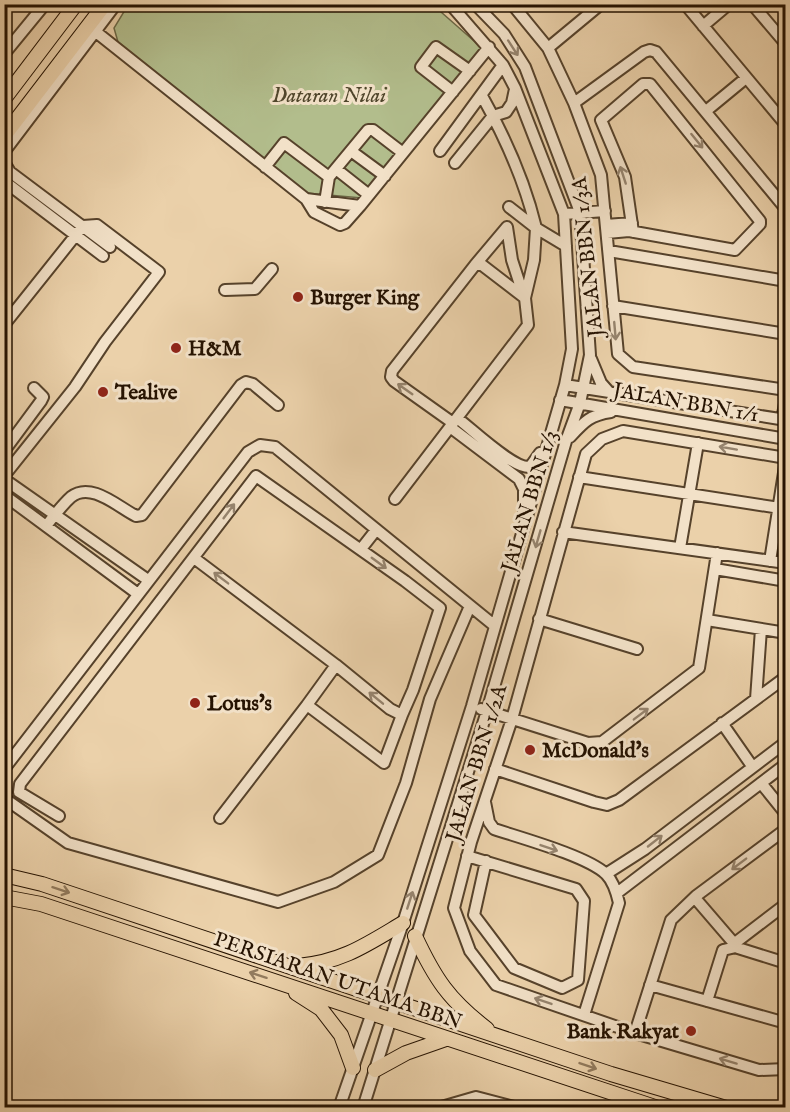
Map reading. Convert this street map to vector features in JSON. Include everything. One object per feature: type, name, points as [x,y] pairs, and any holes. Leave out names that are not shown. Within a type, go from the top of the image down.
[{"type":"main road","points":[[4,99],[76,4]]},
{"type":"main road","points":[[4,136],[105,4]]},
{"type":"main road","name":"PERSIARAN UTAMA BBN","points":[[4,875],[42,884],[611,1074],[726,1107]]},
{"type":"main road","name":"PERSIARAN UTAMA BBN","points":[[4,897],[41,904],[658,1107]]},
{"type":"main road","points":[[293,967],[321,964],[341,957],[403,923]]},
{"type":"main road","points":[[415,936],[427,963],[445,992],[493,1034]]},
{"type":"main road","points":[[280,982],[321,1010],[341,1035],[353,1068]]},
{"type":"main road","points":[[375,1070],[389,1060],[446,1039]]},
{"type":"street","points":[[4,54],[45,4]]},
{"type":"street","points":[[4,152],[116,4]]},
{"type":"street","name":"JALAN BBN 1/3","points":[[339,1107],[373,1014],[472,706],[565,386],[572,349],[564,213],[515,88],[503,65],[450,4]]},
{"type":"street","name":"JALAN BBN 1/3","points":[[363,1107],[486,711],[566,441],[580,403],[590,355],[580,212],[525,67],[504,34],[475,4]]},
{"type":"street","name":"JALAN BBN 1/3A","points":[[512,4],[548,48],[574,103],[601,175],[618,354],[633,367],[786,390]]},
{"type":"street","points":[[548,48],[602,4]]},
{"type":"street","points":[[685,4],[786,125]]},
{"type":"street","points":[[703,26],[729,4]]},
{"type":"street","points":[[752,4],[786,44]]},
{"type":"street","points":[[96,32],[265,166],[306,200],[314,212],[340,225],[345,223],[360,206],[489,47]]},
{"type":"street","points":[[453,92],[421,67],[436,47],[470,71]]},
{"type":"street","points":[[574,103],[651,50],[656,52],[786,209]]},
{"type":"street","points":[[440,151],[503,65]]},
{"type":"street","points":[[706,111],[746,78]]},
{"type":"street","points":[[607,229],[632,227],[735,250],[760,224],[760,221],[650,84],[643,84],[601,120],[625,177],[632,227]]},
{"type":"street","points":[[455,163],[506,112],[512,103],[515,88]]},
{"type":"street","points":[[482,96],[529,201],[536,228],[534,260],[525,298]]},
{"type":"street","points":[[506,112],[516,115],[529,124]]},
{"type":"street","points":[[325,202],[333,173],[368,130],[373,130],[403,153]]},
{"type":"street","points":[[265,166],[284,143],[369,195]]},
{"type":"street","points":[[351,151],[385,176]]},
{"type":"street","points":[[4,162],[10,172],[110,247]]},
{"type":"street","points":[[4,181],[103,256]]},
{"type":"street","points":[[306,200],[360,206]]},
{"type":"street","points":[[509,207],[536,228],[566,246]]},
{"type":"street","points":[[564,213],[604,211]]},
{"type":"street","points":[[4,325],[83,226],[97,225],[159,272],[105,342],[75,387],[4,478],[148,580]]},
{"type":"street","points":[[395,499],[454,422],[528,325],[525,298],[512,260],[507,226],[392,371],[391,377],[394,381],[454,422],[509,459],[524,468],[534,463],[551,431]]},
{"type":"street","points":[[609,251],[786,280]]},
{"type":"street","points":[[475,265],[482,265],[525,298]]},
{"type":"street","points":[[225,290],[255,289],[272,269]]},
{"type":"street","points":[[613,306],[786,334]]},
{"type":"street","points":[[590,355],[601,383],[609,392]]},
{"type":"street","points":[[46,526],[76,494],[88,491],[136,516],[142,515],[241,385],[246,382],[253,384],[278,405]]},
{"type":"street","name":"JALAN BBN 1/1","points":[[565,386],[784,420]]},
{"type":"street","points":[[4,451],[43,397],[34,388]]},
{"type":"street","points":[[784,420],[786,398]]},
{"type":"street","name":"JALAN BBN 1/1","points":[[560,400],[786,439]]},
{"type":"street","points":[[566,441],[588,419],[597,414],[624,411]]},
{"type":"street","points":[[454,422],[519,478],[524,489],[523,528]]},
{"type":"street","name":"JALAN BBN 1/2A","points":[[786,459],[623,431],[602,439],[586,454],[512,719],[471,842],[454,908],[470,951],[496,985],[635,1033],[759,1070],[786,1069]]},
{"type":"street","points":[[680,548],[698,443]]},
{"type":"street","points":[[4,769],[248,452],[260,445],[275,447],[495,626],[501,626],[506,621],[514,601],[524,586]]},
{"type":"street","points":[[770,561],[782,508],[786,459]]},
{"type":"street","points":[[59,816],[19,792],[20,784],[256,476],[361,549],[440,608],[413,690],[384,763],[307,705]]},
{"type":"street","points":[[579,477],[782,508]]},
{"type":"street","points":[[4,495],[138,594]]},
{"type":"street","points":[[361,549],[376,530]]},
{"type":"street","points":[[563,532],[786,563]]},
{"type":"street","points":[[472,706],[588,743],[602,742],[696,673],[700,663],[717,553]]},
{"type":"street","points":[[194,558],[336,665],[390,709],[402,715]]},
{"type":"street","points":[[715,569],[786,581]]},
{"type":"street","points":[[4,798],[68,843],[278,902],[334,882],[378,855],[406,783],[430,699],[470,606]]},
{"type":"street","points":[[539,619],[637,649]]},
{"type":"street","points":[[707,620],[786,633]]},
{"type":"street","points":[[756,699],[761,629]]},
{"type":"street","points":[[220,818],[336,665]]},
{"type":"street","points":[[495,769],[608,805],[619,800],[786,677]]},
{"type":"street","points":[[413,690],[430,699]]},
{"type":"street","points":[[722,723],[753,766]]},
{"type":"street","points":[[606,874],[645,849],[786,742]]},
{"type":"street","points":[[617,893],[786,764]]},
{"type":"street","points":[[761,783],[786,814]]},
{"type":"street","points":[[484,800],[489,822],[494,829],[582,860],[606,874],[617,893],[619,903],[584,1015]]},
{"type":"street","points":[[471,842],[494,829]]},
{"type":"street","points":[[635,1033],[671,920],[695,898],[786,829]]},
{"type":"street","points":[[467,856],[486,861],[576,889],[584,901],[578,980],[562,988],[514,968],[474,915],[486,861]]},
{"type":"street","points":[[695,898],[736,945],[786,963]]},
{"type":"street","points":[[708,1001],[723,950],[736,945],[786,904]]},
{"type":"street","points":[[650,985],[786,1023]]},
{"type":"street","points":[[438,1107],[476,1097],[518,1107]]},
{"type":"green space","name":"Dataran Nilai","points":[[128,5],[433,5],[482,48],[362,198],[306,193],[118,42],[114,28]]},
{"type":"place","name":"Burger King","points":[[298,297]]},
{"type":"place","name":"H&M","points":[[176,348]]},
{"type":"place","name":"Tealive","points":[[103,392]]},
{"type":"place","name":"Lotus's","points":[[195,703]]},
{"type":"place","name":"McDonald's","points":[[530,750]]},
{"type":"place","name":"Bank Rakyat","points":[[691,1031]]}]
